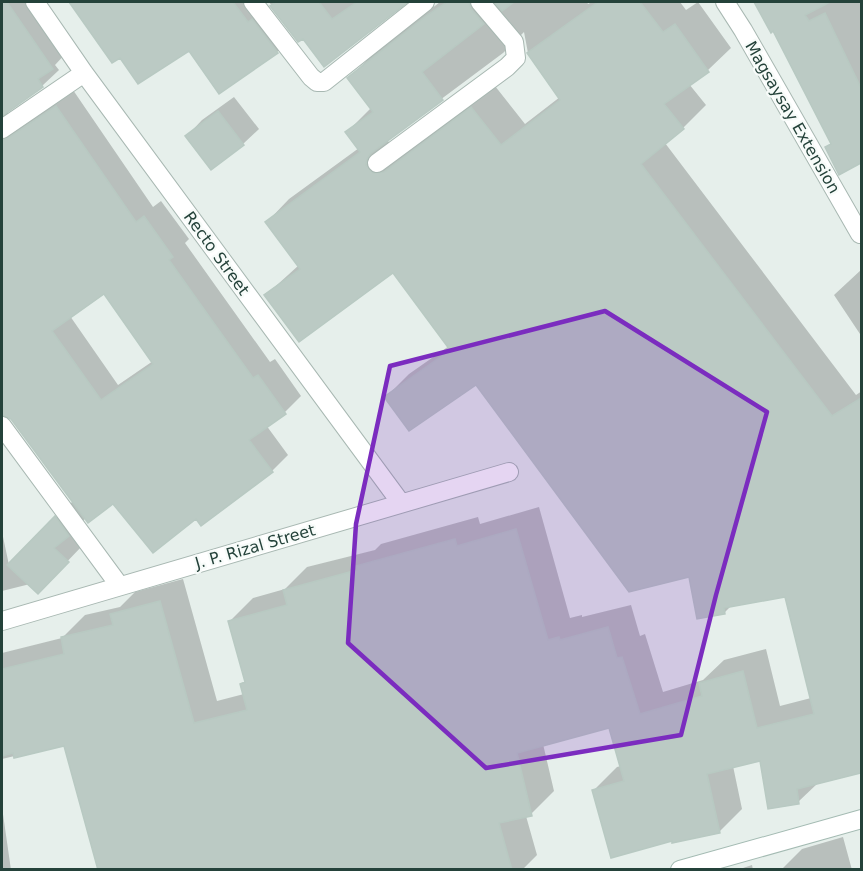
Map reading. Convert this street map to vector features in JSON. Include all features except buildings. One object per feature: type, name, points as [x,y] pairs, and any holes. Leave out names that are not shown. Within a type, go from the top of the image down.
[{"type":"street","name":"Recto Street","points":[[35,2],[84,73],[401,503]]},
{"type":"street","points":[[257,3],[311,77],[316,82],[324,82],[425,2]]},
{"type":"street","points":[[377,163],[516,58],[514,42],[480,2]]},
{"type":"street","name":"Magsaysay Extension","points":[[725,2],[860,234]]},
{"type":"street","points":[[2,129],[84,73]]},
{"type":"street","points":[[2,426],[119,585]]},
{"type":"street","name":"J. P. Rizal Street","points":[[2,621],[509,472]]},
{"type":"street","points":[[680,870],[861,819]]},
{"type":"highlighted area","points":[[605,311],[767,412],[716,595],[681,735],[486,768],[348,643],[356,524],[390,366]]}]
